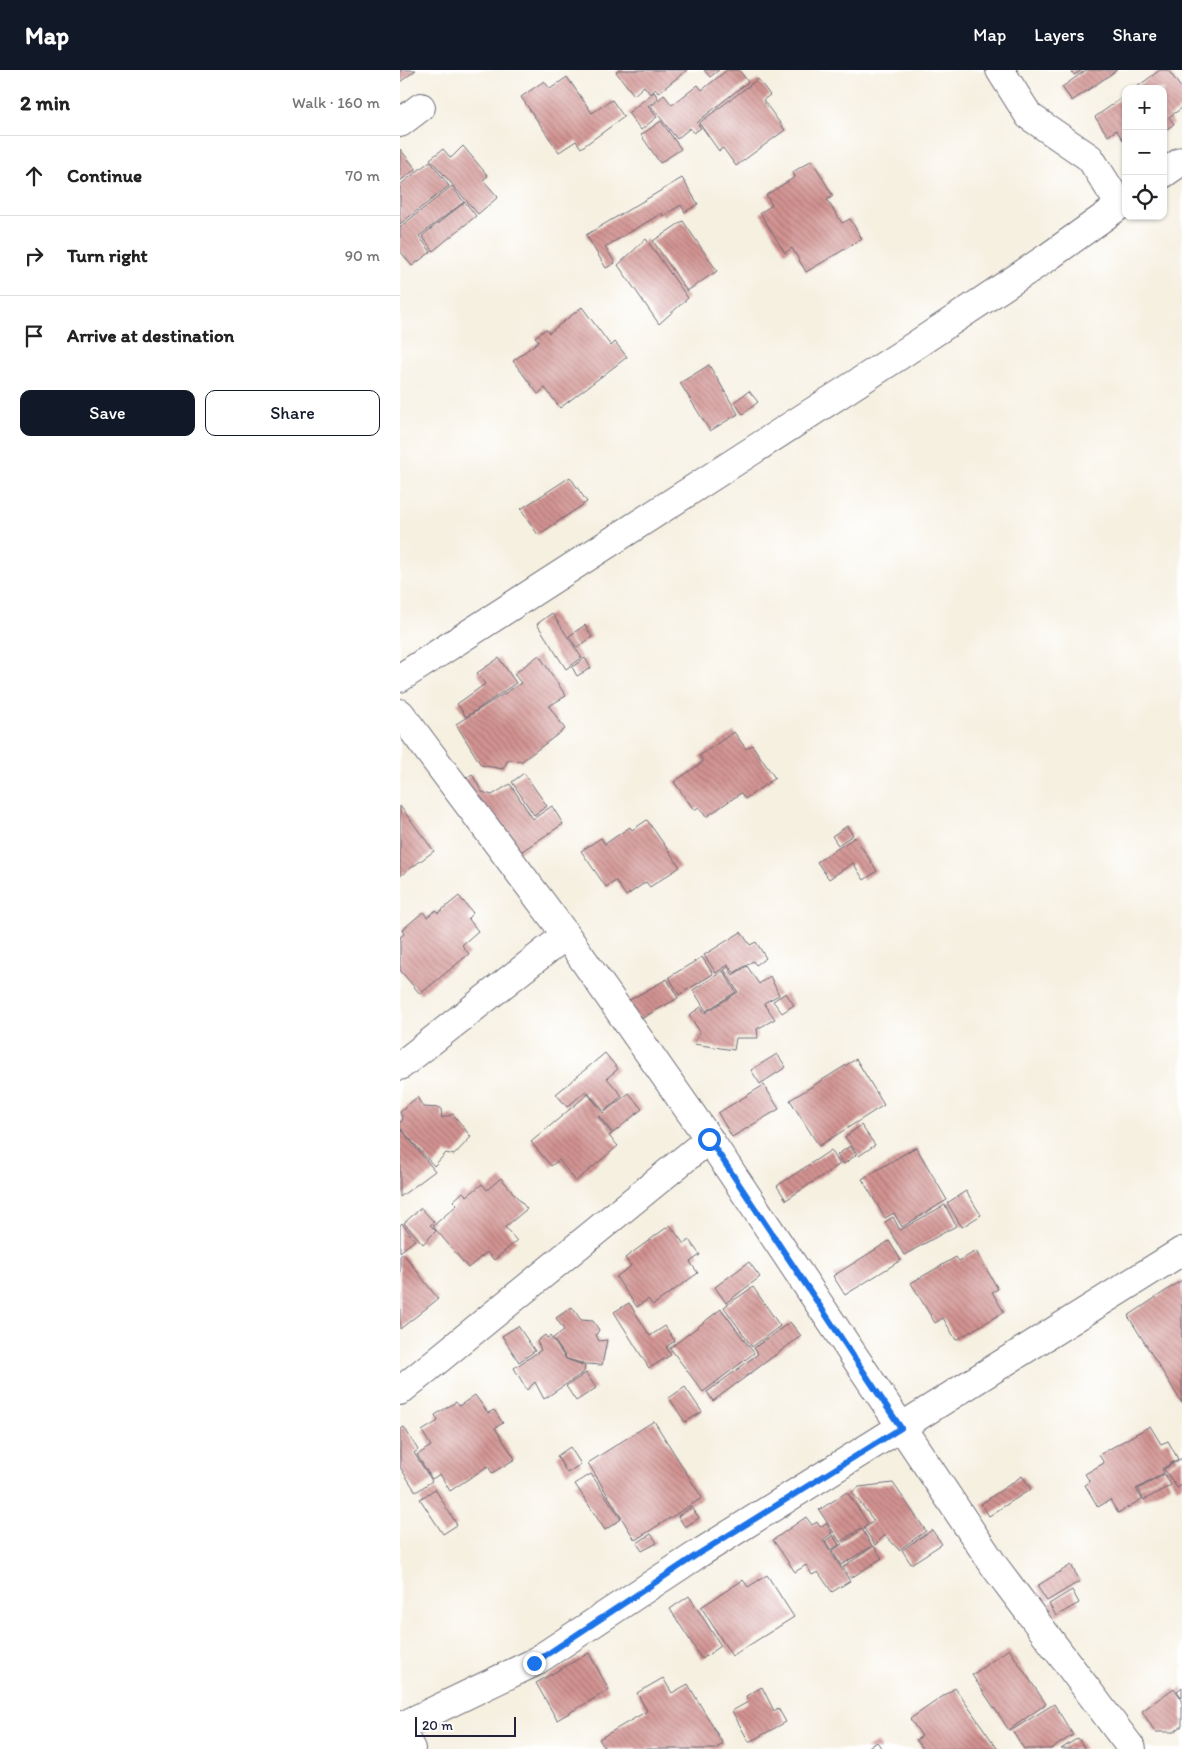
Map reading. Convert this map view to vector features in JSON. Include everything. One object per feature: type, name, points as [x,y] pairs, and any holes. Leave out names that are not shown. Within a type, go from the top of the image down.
[{"type":"street","points":[[1000,70],[1029,116],[1090,158],[1122,202]]},
{"type":"street","points":[[1167,171],[1182,161]]},
{"type":"street","points":[[400,678],[899,356],[1048,257],[1122,204]]},
{"type":"street","points":[[404,726],[566,935],[709,1139],[995,1566],[1132,1749]]},
{"type":"street","points":[[400,1066],[566,935]]},
{"type":"street","points":[[400,1391],[709,1139]]},
{"type":"street","points":[[411,1749],[400,1728],[534,1663],[695,1556],[1182,1251]]},
{"type":"building","points":[[400,70],[416,70],[400,82]]},
{"type":"building","points":[[619,70],[687,70],[658,93],[656,89],[650,94],[644,86],[634,95],[616,72]]},
{"type":"building","points":[[704,70],[719,70],[710,77]]},
{"type":"building","points":[[727,70],[739,70],[748,82],[701,119],[697,123],[701,128],[694,133],[690,128],[677,139],[651,106],[664,95],[672,105],[698,85],[702,90]]},
{"type":"building","points":[[1071,70],[1082,70],[1074,75]]},
{"type":"building","points":[[1086,70],[1117,70],[1072,101],[1062,87]]},
{"type":"building","points":[[1160,70],[1168,70],[1182,89],[1182,108],[1169,117],[1174,124],[1167,129],[1167,85],[1139,85]]},
{"type":"building","points":[[567,77],[592,113],[612,100],[624,117],[581,148],[576,141],[559,152],[521,97],[544,81],[550,89]]},
{"type":"building","points":[[758,79],[770,95],[763,100],[785,130],[736,166],[723,148],[719,151],[699,123]]},
{"type":"building","points":[[654,92],[658,98],[648,106],[657,117],[641,130],[628,113]]},
{"type":"building","points":[[1122,98],[1122,138],[1116,130],[1108,136],[1095,117]]},
{"type":"building","points":[[661,121],[681,149],[660,163],[641,135]]},
{"type":"building","points":[[463,146],[488,176],[483,180],[498,197],[478,214],[430,159],[443,149],[451,158]]},
{"type":"building","points":[[400,149],[416,169],[400,181]]},
{"type":"building","points":[[812,160],[833,196],[827,200],[842,223],[850,219],[862,239],[806,272],[792,248],[785,253],[760,213],[772,205],[766,195],[795,177],[793,172]]},
{"type":"building","points":[[430,161],[449,186],[400,224],[400,185]]},
{"type":"building","points":[[682,178],[698,204],[685,212],[681,205],[663,216],[662,213],[605,247],[615,263],[606,268],[586,235]]},
{"type":"building","points":[[452,186],[464,202],[419,236],[431,252],[412,266],[400,251],[400,227]]},
{"type":"building","points":[[465,202],[476,216],[433,251],[422,236]]},
{"type":"building","points":[[683,221],[717,271],[687,291],[653,241]]},
{"type":"building","points":[[646,239],[688,298],[659,324],[618,265]]},
{"type":"building","points":[[582,307],[611,346],[615,342],[627,357],[560,408],[545,388],[538,394],[513,361],[539,341],[535,337],[546,329],[549,333]]},
{"type":"building","points":[[709,365],[738,414],[710,431],[680,383]]},
{"type":"building","points":[[749,391],[758,402],[743,414],[734,402]]},
{"type":"building","points":[[570,477],[587,502],[538,535],[521,509]]},
{"type":"building","points":[[552,613],[582,658],[566,669],[537,624]]},
{"type":"building","points":[[585,625],[592,637],[577,648],[569,636]]},
{"type":"building","points":[[539,655],[566,696],[549,706],[565,729],[522,761],[508,760],[503,769],[481,765],[456,724],[521,683],[514,674]]},
{"type":"building","points":[[499,658],[516,683],[466,717],[457,704],[485,684],[477,673]]},
{"type":"building","points":[[585,658],[591,668],[577,676],[572,667]]},
{"type":"building","points":[[734,732],[746,749],[752,745],[775,778],[745,799],[741,793],[706,817],[699,807],[694,810],[674,782],[703,762],[699,756]]},
{"type":"building","points":[[524,773],[547,806],[534,815],[512,782]]},
{"type":"building","points":[[472,774],[482,792],[492,795],[510,784],[533,819],[552,806],[563,824],[519,853],[463,781]]},
{"type":"building","points":[[400,806],[434,851],[400,876]]},
{"type":"building","points":[[647,820],[680,867],[650,887],[646,882],[626,896],[616,881],[606,887],[581,851],[601,838],[605,844],[630,827],[632,830]]},
{"type":"building","points":[[847,826],[853,835],[838,845],[832,836]]},
{"type":"building","points":[[855,837],[877,871],[864,880],[853,863],[829,879],[817,862]]},
{"type":"building","points":[[459,896],[473,913],[468,918],[478,931],[462,945],[469,954],[420,994],[400,970],[400,937],[404,934],[402,930],[423,912],[427,917],[436,910],[438,913]]},
{"type":"building","points":[[741,932],[750,945],[756,942],[766,958],[756,965],[753,961],[734,973],[728,965],[716,973],[704,955]]},
{"type":"building","points":[[702,957],[713,974],[679,995],[669,977]]},
{"type":"building","points":[[747,966],[759,984],[770,976],[779,995],[764,1003],[775,1019],[757,1029],[758,1038],[736,1038],[734,1050],[694,1044],[700,1032],[689,1015],[701,1007],[705,1013],[738,992],[724,970],[728,967],[733,975]]},
{"type":"building","points":[[723,971],[736,992],[706,1011],[693,990]]},
{"type":"building","points":[[667,979],[678,998],[637,1021],[626,1002]]},
{"type":"building","points":[[786,993],[794,1005],[782,1013],[773,1001]]},
{"type":"building","points":[[605,1053],[618,1069],[607,1078],[622,1096],[604,1111],[586,1091],[567,1107],[556,1094]]},
{"type":"building","points":[[777,1054],[786,1067],[760,1084],[751,1070]]},
{"type":"building","points":[[856,1059],[884,1105],[819,1146],[790,1100]]},
{"type":"building","points":[[764,1085],[779,1109],[732,1137],[718,1113]]},
{"type":"building","points":[[629,1093],[642,1109],[613,1133],[598,1117],[612,1134],[609,1136],[618,1146],[576,1181],[559,1160],[551,1166],[531,1142],[588,1094],[603,1113]]},
{"type":"building","points":[[417,1097],[423,1107],[441,1108],[442,1118],[453,1114],[471,1137],[454,1155],[446,1153],[434,1166],[401,1129],[435,1171],[400,1197],[400,1122],[403,1120],[400,1112]]},
{"type":"building","points":[[861,1125],[875,1145],[859,1156],[845,1137]]},
{"type":"building","points":[[850,1146],[856,1155],[844,1164],[837,1155]]},
{"type":"building","points":[[916,1147],[947,1200],[902,1227],[894,1213],[885,1218],[862,1179]]},
{"type":"building","points":[[831,1150],[840,1164],[786,1200],[777,1186]]},
{"type":"building","points":[[501,1178],[527,1209],[505,1227],[517,1241],[494,1260],[487,1252],[468,1268],[433,1226],[457,1205],[453,1201],[463,1192],[467,1196],[482,1184],[487,1190]]},
{"type":"building","points":[[966,1191],[981,1215],[962,1227],[947,1203]]},
{"type":"building","points":[[945,1205],[956,1226],[904,1255],[885,1222],[893,1217],[900,1230]]},
{"type":"building","points":[[421,1208],[434,1222],[430,1225],[436,1231],[423,1244],[404,1223]]},
{"type":"building","points":[[402,1223],[415,1240],[400,1252],[400,1225]]},
{"type":"building","points":[[670,1225],[684,1244],[689,1240],[700,1255],[690,1262],[698,1273],[653,1305],[648,1299],[637,1307],[616,1277],[631,1266],[625,1258]]},
{"type":"building","points":[[889,1241],[901,1260],[845,1295],[833,1276]]},
{"type":"building","points":[[976,1251],[998,1289],[992,1292],[1004,1312],[956,1340],[943,1318],[935,1323],[911,1283],[956,1257],[959,1261]]},
{"type":"building","points":[[403,1253],[438,1299],[400,1329],[400,1256]]},
{"type":"building","points":[[749,1262],[760,1277],[726,1303],[715,1287]]},
{"type":"building","points":[[1182,1280],[1182,1403],[1128,1316]]},
{"type":"building","points":[[753,1287],[780,1326],[752,1347],[724,1307]]},
{"type":"building","points":[[629,1303],[650,1336],[665,1326],[675,1341],[666,1347],[671,1355],[649,1368],[614,1312]]},
{"type":"building","points":[[572,1307],[581,1320],[593,1321],[599,1330],[596,1335],[599,1341],[607,1340],[602,1365],[585,1364],[567,1359],[553,1338],[564,1330],[556,1318]]},
{"type":"building","points":[[721,1309],[754,1353],[703,1392],[670,1348]]},
{"type":"building","points":[[790,1322],[801,1336],[713,1401],[707,1392],[758,1354],[754,1348]]},
{"type":"building","points":[[518,1326],[535,1351],[519,1362],[502,1336]]},
{"type":"building","points":[[545,1335],[547,1338],[550,1336],[566,1359],[585,1366],[584,1372],[544,1399],[535,1382],[527,1390],[514,1368],[541,1350],[537,1341]]},
{"type":"building","points":[[586,1373],[596,1388],[576,1401],[566,1386]]},
{"type":"building","points":[[685,1387],[702,1412],[685,1422],[669,1398]]},
{"type":"building","points":[[475,1395],[488,1413],[494,1410],[503,1423],[495,1428],[515,1459],[492,1473],[488,1466],[450,1491],[440,1474],[432,1479],[417,1455],[431,1446],[422,1431],[438,1421],[435,1415],[456,1402],[459,1406]]},
{"type":"building","points":[[654,1421],[702,1498],[635,1540],[588,1463]]},
{"type":"building","points":[[1150,1426],[1161,1444],[1168,1441],[1178,1459],[1162,1469],[1164,1473],[1136,1489],[1142,1499],[1118,1513],[1110,1500],[1098,1507],[1085,1485],[1090,1482],[1085,1474],[1104,1463],[1099,1455]]},
{"type":"building","points":[[404,1427],[418,1450],[414,1453],[432,1481],[416,1492],[400,1467],[400,1429]]},
{"type":"building","points":[[570,1447],[581,1464],[567,1473],[557,1456]]},
{"type":"building","points":[[1182,1458],[1182,1485],[1177,1488],[1164,1469]]},
{"type":"building","points":[[591,1474],[621,1519],[605,1530],[575,1484]]},
{"type":"building","points":[[1165,1474],[1171,1485],[1144,1500],[1138,1489]]},
{"type":"building","points":[[1022,1476],[1031,1489],[989,1516],[981,1504]]},
{"type":"building","points":[[893,1483],[926,1531],[899,1550],[885,1535],[875,1545],[864,1528],[874,1521],[852,1492],[859,1487]]},
{"type":"building","points":[[435,1489],[457,1525],[443,1534],[420,1499]]},
{"type":"building","points":[[847,1492],[868,1523],[840,1542],[819,1510]]},
{"type":"building","points":[[692,1507],[699,1518],[685,1527],[678,1516]]},
{"type":"building","points":[[806,1517],[812,1525],[817,1522],[820,1527],[826,1523],[832,1533],[823,1540],[850,1581],[832,1592],[818,1572],[812,1575],[806,1565],[795,1572],[773,1540]]},
{"type":"building","points":[[862,1529],[872,1546],[841,1565],[832,1551]]},
{"type":"building","points":[[932,1530],[942,1544],[911,1564],[902,1550]]},
{"type":"building","points":[[651,1534],[657,1543],[642,1551],[637,1543]]},
{"type":"building","points":[[833,1535],[839,1545],[831,1550],[825,1541]]},
{"type":"building","points":[[874,1546],[882,1558],[851,1578],[843,1567]]},
{"type":"building","points":[[1071,1565],[1080,1581],[1047,1601],[1037,1586]]},
{"type":"building","points":[[767,1575],[794,1617],[732,1656],[701,1607],[743,1580],[748,1587]]},
{"type":"building","points":[[1072,1590],[1079,1603],[1056,1616],[1049,1604]]},
{"type":"building","points":[[689,1596],[721,1646],[702,1659],[670,1609]]},
{"type":"building","points":[[1009,1649],[1046,1704],[1009,1730],[972,1675]]},
{"type":"building","points":[[589,1653],[609,1690],[557,1720],[536,1683]]},
{"type":"building","points":[[663,1678],[672,1693],[688,1684],[723,1744],[715,1749],[605,1749],[599,1739],[647,1711],[637,1693]]},
{"type":"building","points":[[762,1687],[774,1711],[778,1708],[786,1722],[749,1742],[732,1711],[748,1702],[746,1696]]},
{"type":"building","points":[[1182,1687],[1182,1698],[1177,1691]]},
{"type":"building","points":[[955,1688],[997,1748],[923,1749],[916,1740],[922,1736],[910,1719]]},
{"type":"building","points":[[1174,1688],[1182,1700],[1182,1726],[1174,1732],[1155,1732],[1142,1711]]},
{"type":"building","points":[[1054,1704],[1073,1735],[1051,1749],[1024,1749],[1012,1730]]},
{"type":"building","points":[[1078,1738],[1085,1749],[1061,1749]]},
{"type":"building","points":[[877,1742],[882,1749],[865,1749]]},
{"type":"route","points":[[534,1663],[695,1556],[901,1428],[709,1139]]}]
